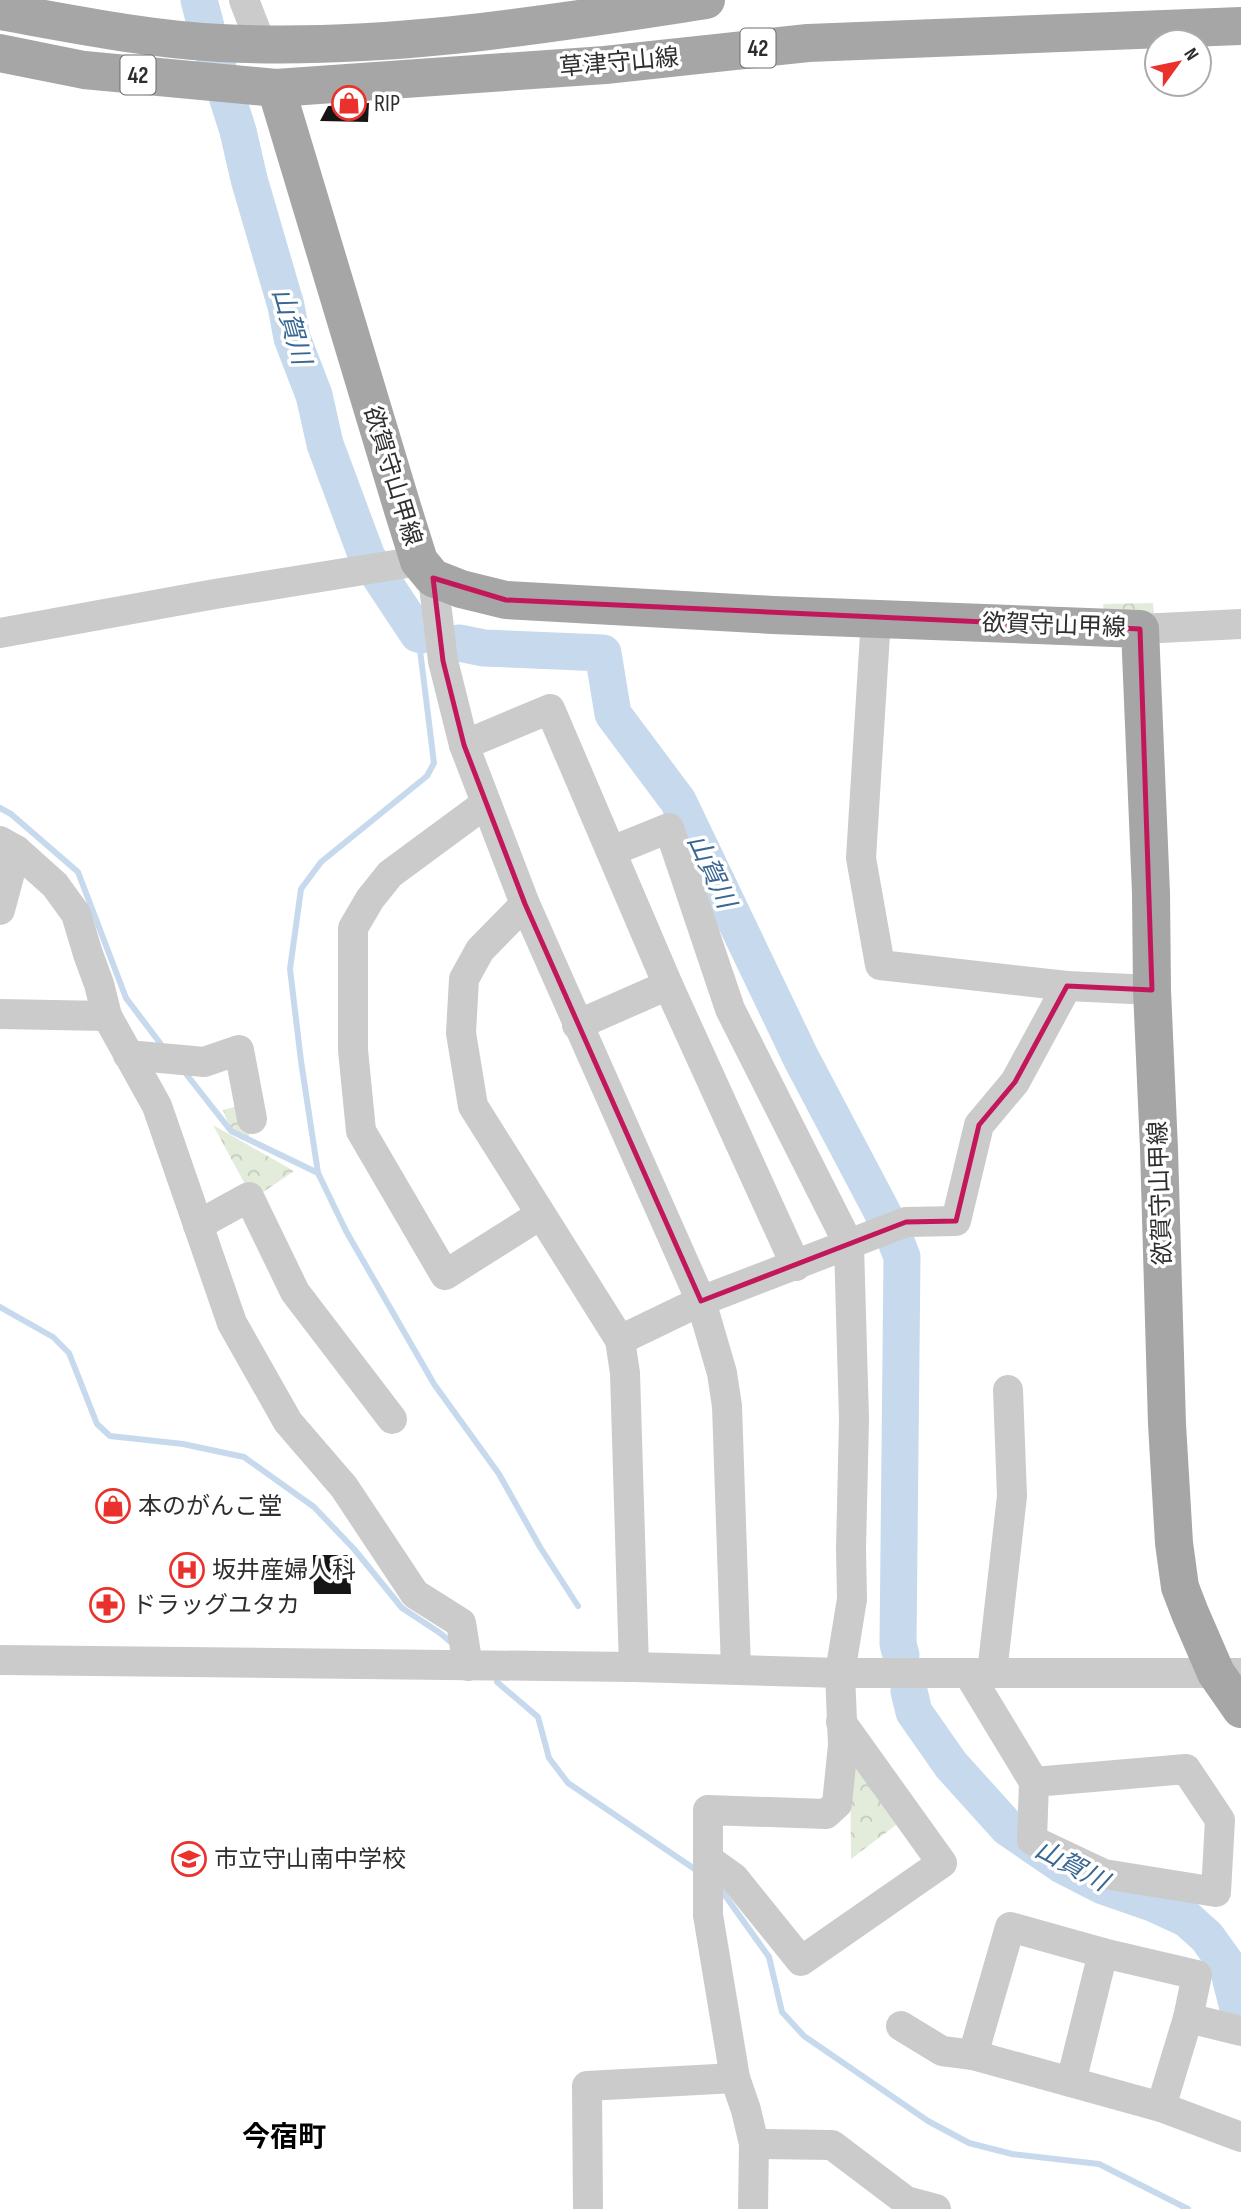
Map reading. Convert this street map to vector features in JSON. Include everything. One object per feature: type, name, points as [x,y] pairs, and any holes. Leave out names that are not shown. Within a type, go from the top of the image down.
[{"type":"main road","name":"草津守山線","points":[[0,11],[167,39],[323,45],[482,33],[608,7],[706,0]]},
{"type":"main road","name":"草津守山線","points":[[0,53],[84,70],[276,88],[605,65],[808,43],[1241,26]]},
{"type":"main road","name":"欲賀守山甲線","points":[[276,88],[369,400],[426,569],[461,589],[506,600],[773,615],[1140,629],[1167,1424],[1174,1543],[1180,1587],[1228,1673],[1241,1709]]},
{"type":"street","points":[[244,0],[261,44]]},
{"type":"street","points":[[0,633],[202,596],[426,569],[443,661],[464,745],[485,804],[577,1025],[701,1301],[722,1373],[727,1406],[736,1670]]},
{"type":"street","points":[[876,618],[860,858],[880,965],[1067,986],[1152,990]]},
{"type":"street","points":[[1140,629],[1241,624]]},
{"type":"street","points":[[464,745],[550,709],[668,985],[796,1266]]},
{"type":"street","points":[[485,804],[390,874],[370,899],[353,928],[354,1049],[361,1131],[445,1275],[540,1216]]},
{"type":"street","points":[[612,851],[669,828],[730,1009],[849,1245],[854,1419],[852,1599],[840,1673],[843,1745],[838,1804],[826,1814],[708,1810],[708,1915],[735,2078],[754,2144],[753,2209]]},
{"type":"street","points":[[0,911],[8,846]]},
{"type":"street","points":[[8,846],[55,886],[76,914],[107,1016],[157,1106],[232,1323],[288,1422],[344,1487],[415,1594],[461,1623],[468,1666]]},
{"type":"street","points":[[525,904],[480,950],[464,979],[461,1033],[473,1106],[620,1340],[625,1373],[634,1667]]},
{"type":"street","points":[[577,1025],[668,985]]},
{"type":"street","points":[[620,1340],[701,1301],[906,1222],[956,1221],[979,1125],[1015,1082],[1067,986]]},
{"type":"street","points":[[0,1014],[107,1016]]},
{"type":"street","points":[[128,1055],[204,1062],[239,1050],[252,1119]]},
{"type":"street","points":[[198,1225],[249,1197],[295,1292],[392,1419]]},
{"type":"street","points":[[1008,1390],[1013,1496],[980,1673],[1034,1782],[1032,1840],[1104,1874],[1216,1892],[1220,1820],[1186,1769],[1034,1782]]},
{"type":"street","points":[[0,1660],[634,1667],[840,1673],[1228,1673]]},
{"type":"street","points":[[708,1876],[734,1878],[801,1961],[943,1863],[841,1722]]},
{"type":"street","points":[[973,2056],[1010,1927],[1197,1975],[1188,2018],[1161,2107]]},
{"type":"street","points":[[1071,2082],[1103,1953]]},
{"type":"street","points":[[1188,2018],[1241,2031]]},
{"type":"street","points":[[901,2026],[942,2051],[973,2056],[1161,2107],[1241,2137]]},
{"type":"street","points":[[588,2209],[587,2086],[735,2078]]},
{"type":"street","points":[[754,2144],[832,2144],[906,2205],[936,2209]]},
{"type":"highlighted area","points":[[433,578],[506,600],[1140,629],[1152,990],[1067,986],[1015,1082],[979,1125],[956,1221],[906,1222],[701,1301],[525,904],[464,745],[443,661]]},
{"type":"green space","points":[[1153,603],[1155,622],[1105,622],[1103,604]]},
{"type":"green space","points":[[249,1103],[249,1140],[231,1131],[223,1110]]},
{"type":"green space","points":[[213,1125],[294,1171],[253,1199]]},
{"type":"green space","points":[[850,1751],[904,1819],[851,1859]]},
{"type":"building","points":[[369,103],[368,122],[320,121],[328,106]]},
{"type":"building","points":[[313,1555],[349,1555],[351,1594],[314,1594]]},
{"type":"waterway","name":"山賀川","points":[[199,0],[238,131],[286,306],[292,338],[314,395],[325,444],[367,557],[418,634],[422,635]]},
{"type":"waterway","points":[[418,634],[434,763],[427,776],[321,862],[301,889],[290,969],[318,1173],[346,1231],[434,1384],[499,1474],[540,1547],[578,1606]]},
{"type":"waterway","name":"山賀川","points":[[459,643],[484,648],[603,653],[613,714],[678,801],[801,1058],[888,1223]]},
{"type":"waterway","points":[[0,808],[11,814],[78,872],[126,998],[160,1043]]},
{"type":"waterway","points":[[187,1075],[231,1131],[318,1173]]},
{"type":"waterway","name":"山賀川","points":[[897,1244],[902,1257],[898,1644],[901,1655]]},
{"type":"waterway","points":[[0,1307],[53,1337],[69,1353],[97,1424],[110,1436],[183,1444],[244,1457],[314,1507],[354,1549],[402,1608],[453,1644]]},
{"type":"waterway","points":[[497,1682],[538,1717],[549,1758],[568,1783],[699,1872]]},
{"type":"waterway","name":"山賀川","points":[[909,1691],[914,1712],[951,1765],[1008,1828],[1062,1865],[1103,1886],[1187,1919],[1207,1937],[1227,1965],[1241,2020]]},
{"type":"waterway","points":[[719,1887],[769,1957],[782,2012],[804,2036],[928,2121],[969,2143],[1012,2154],[1099,2164],[1188,2209]]},
{"type":"place","name":"RIP","points":[[349,103]]},
{"type":"place","name":"本のがんこ堂","points":[[113,1506]]},
{"type":"place","name":"坂井産婦人科","points":[[187,1570]]},
{"type":"place","name":"ドラッグユタカ","points":[[107,1605]]},
{"type":"place","name":"市立守山南中学校","points":[[189,1859]]},
{"type":"district","name":"今宿町","points":[[284,2136]]}]
